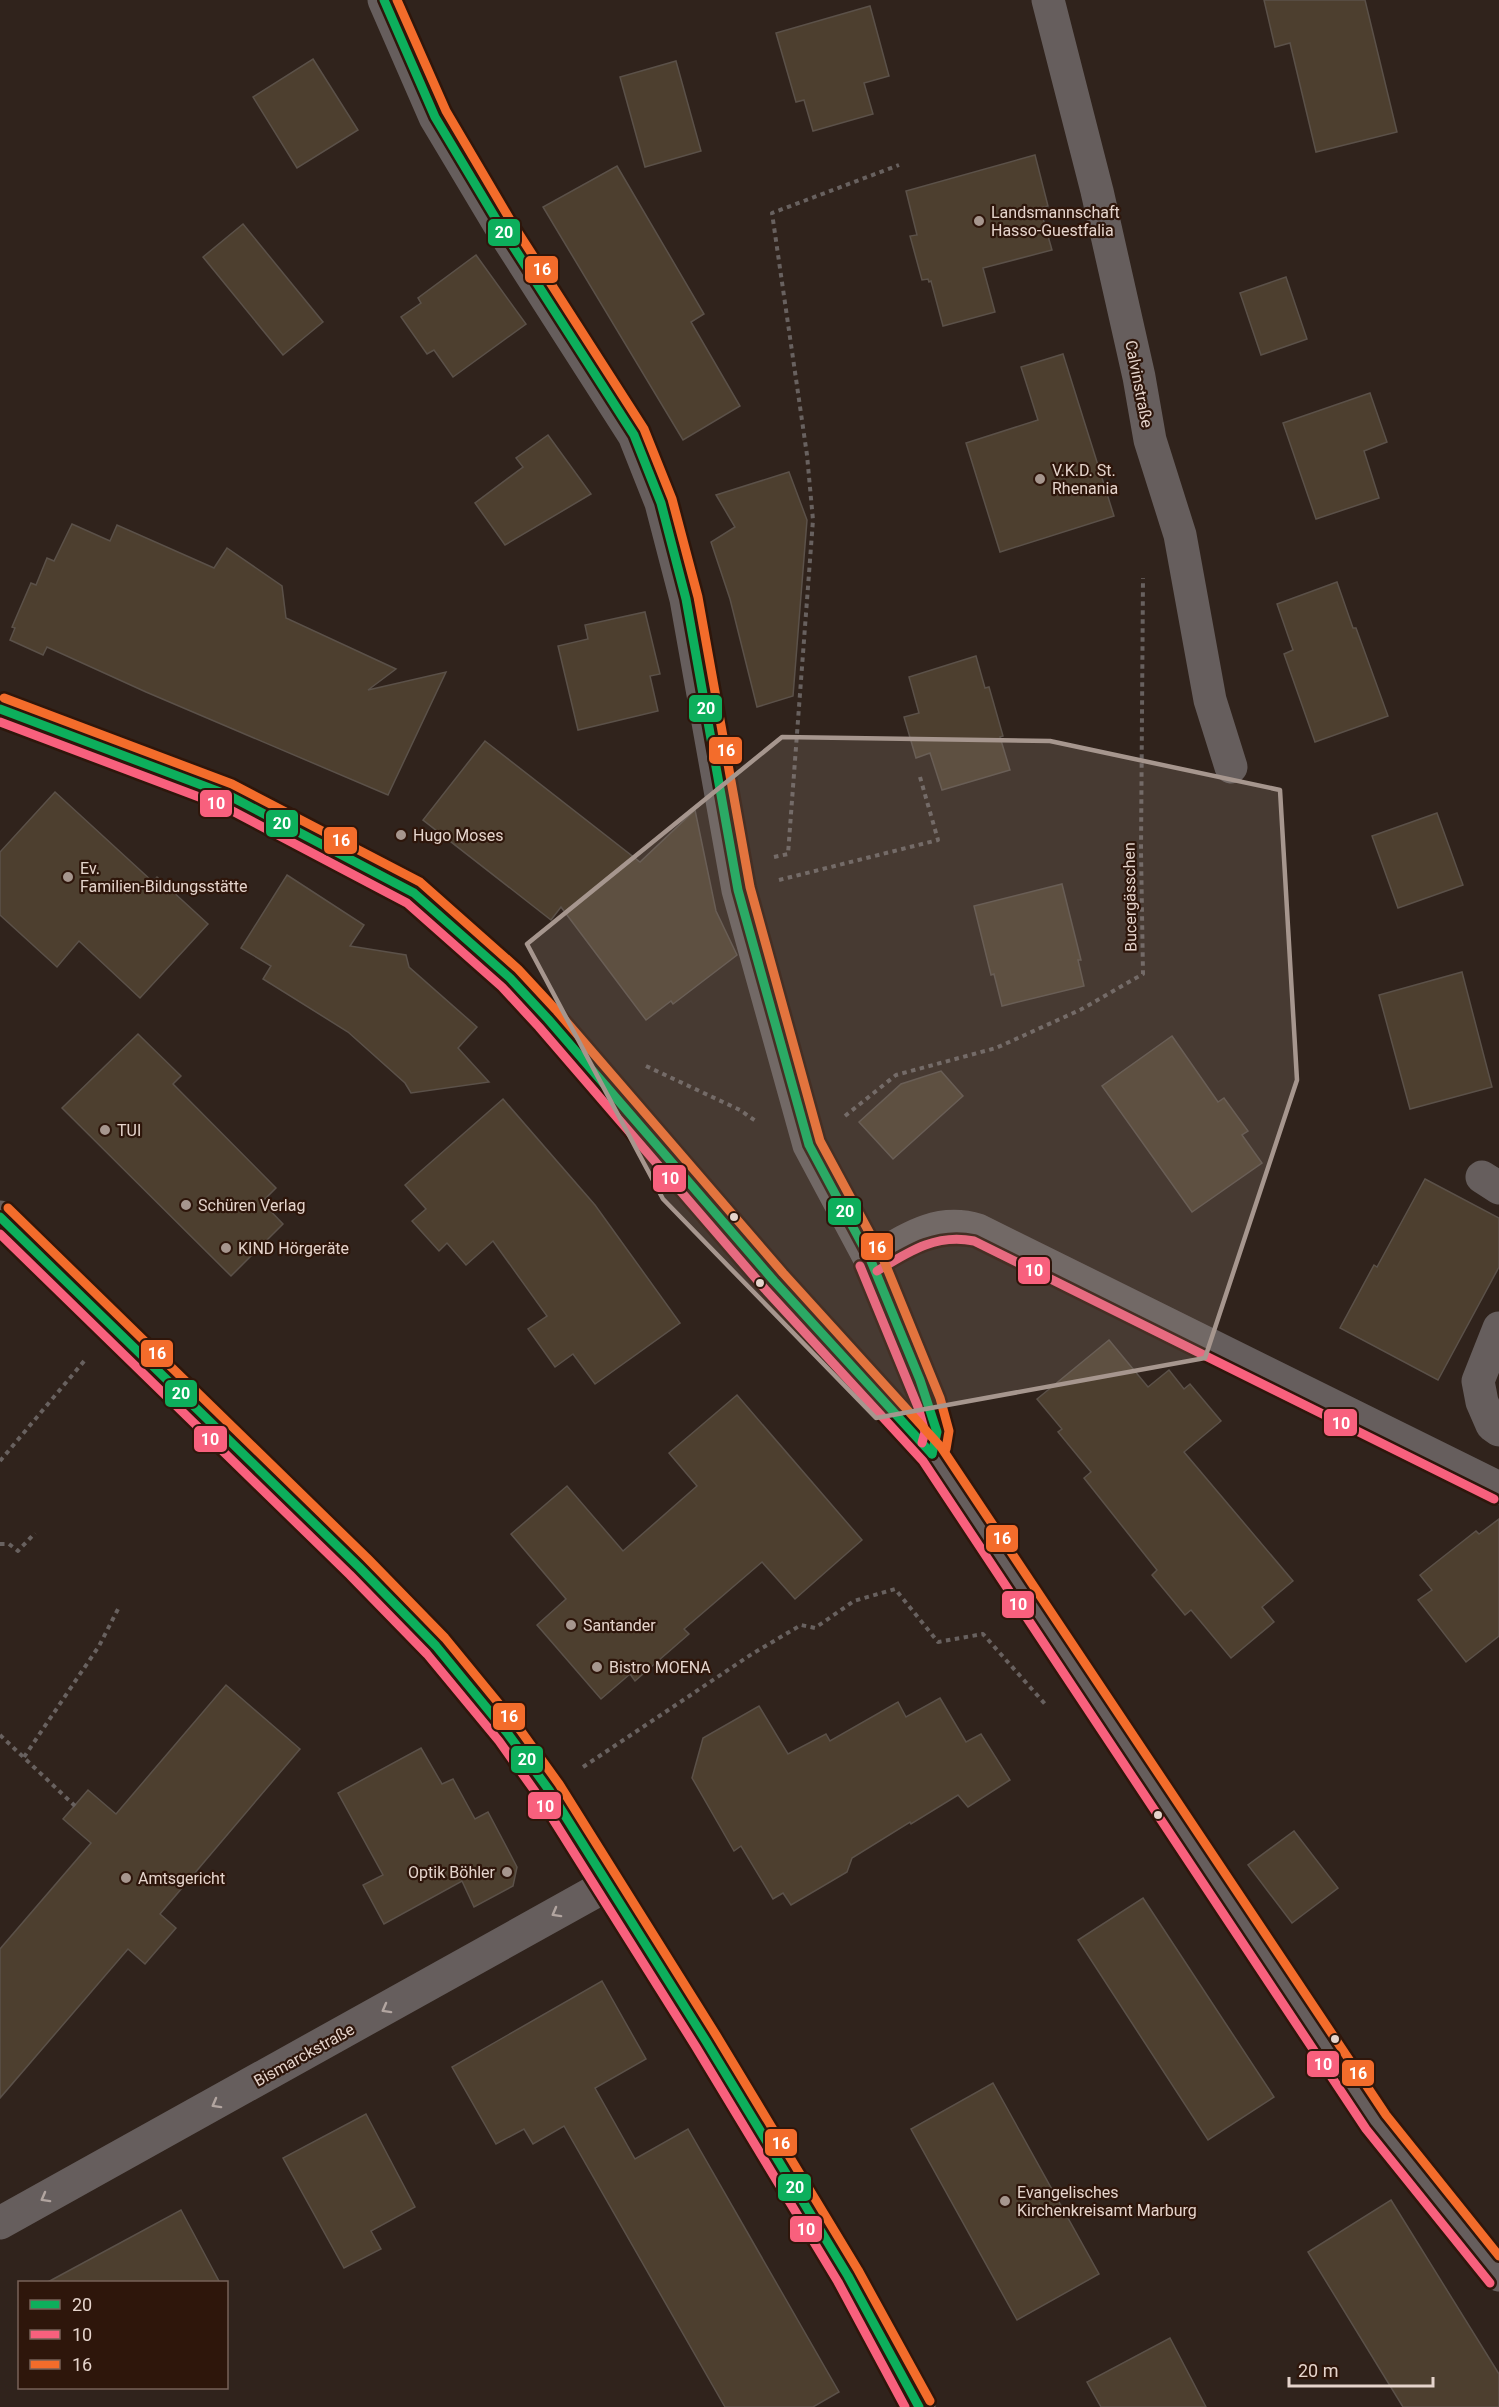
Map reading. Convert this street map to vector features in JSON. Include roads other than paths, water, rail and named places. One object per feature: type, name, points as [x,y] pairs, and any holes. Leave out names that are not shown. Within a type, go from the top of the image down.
[{"type":"main road","points":[[0,1217],[436,1646],[508,1734],[549,1790],[706,2042],[848,2276],[919,2407]]},
{"type":"street","points":[[384,0],[435,117],[502,229],[634,435],[661,503],[686,599],[738,890],[809,1145],[871,1261],[929,1403],[937,1432],[932,1454]]},
{"type":"street","name":"Calvinstraße","points":[[1048,0],[1100,202],[1139,377],[1150,440],[1180,535],[1209,700],[1231,767]]},
{"type":"street","points":[[0,709],[228,795],[414,893],[510,978],[774,1281],[932,1454],[1376,2122],[1499,2275]]},
{"type":"street","points":[[871,1261],[899,1244],[932,1229],[949,1225],[978,1230],[1499,1488]]},
{"type":"street","points":[[1499,1328],[1478,1381],[1482,1402],[1492,1425],[1499,1430]]},
{"type":"street","name":"Bismarckstraße","points":[[0,2223],[607,1885]]},
{"type":"place","name":"Landsmannschaft Hasso-Guestfalia","points":[[979,221]]},
{"type":"place","name":"V.K.D. St. Rhenania","points":[[1040,479]]},
{"type":"place","name":"Hugo Moses","points":[[401,835]]},
{"type":"place","name":"Ev. Familien-Bildungsstätte","points":[[68,877]]},
{"type":"place","name":"TUI","points":[[105,1130]]},
{"type":"place","name":"Schüren Verlag","points":[[186,1205]]},
{"type":"place","name":"KIND Hörgeräte","points":[[226,1248]]},
{"type":"place","name":"Santander","points":[[571,1625]]},
{"type":"place","name":"Bistro MOENA","points":[[597,1667]]},
{"type":"place","name":"Optik Böhler","points":[[507,1872]]},
{"type":"place","name":"Amtsgericht","points":[[126,1878]]},
{"type":"place","name":"Evangelisches Kirchenkreisamt Marburg","points":[[1005,2201]]}]
